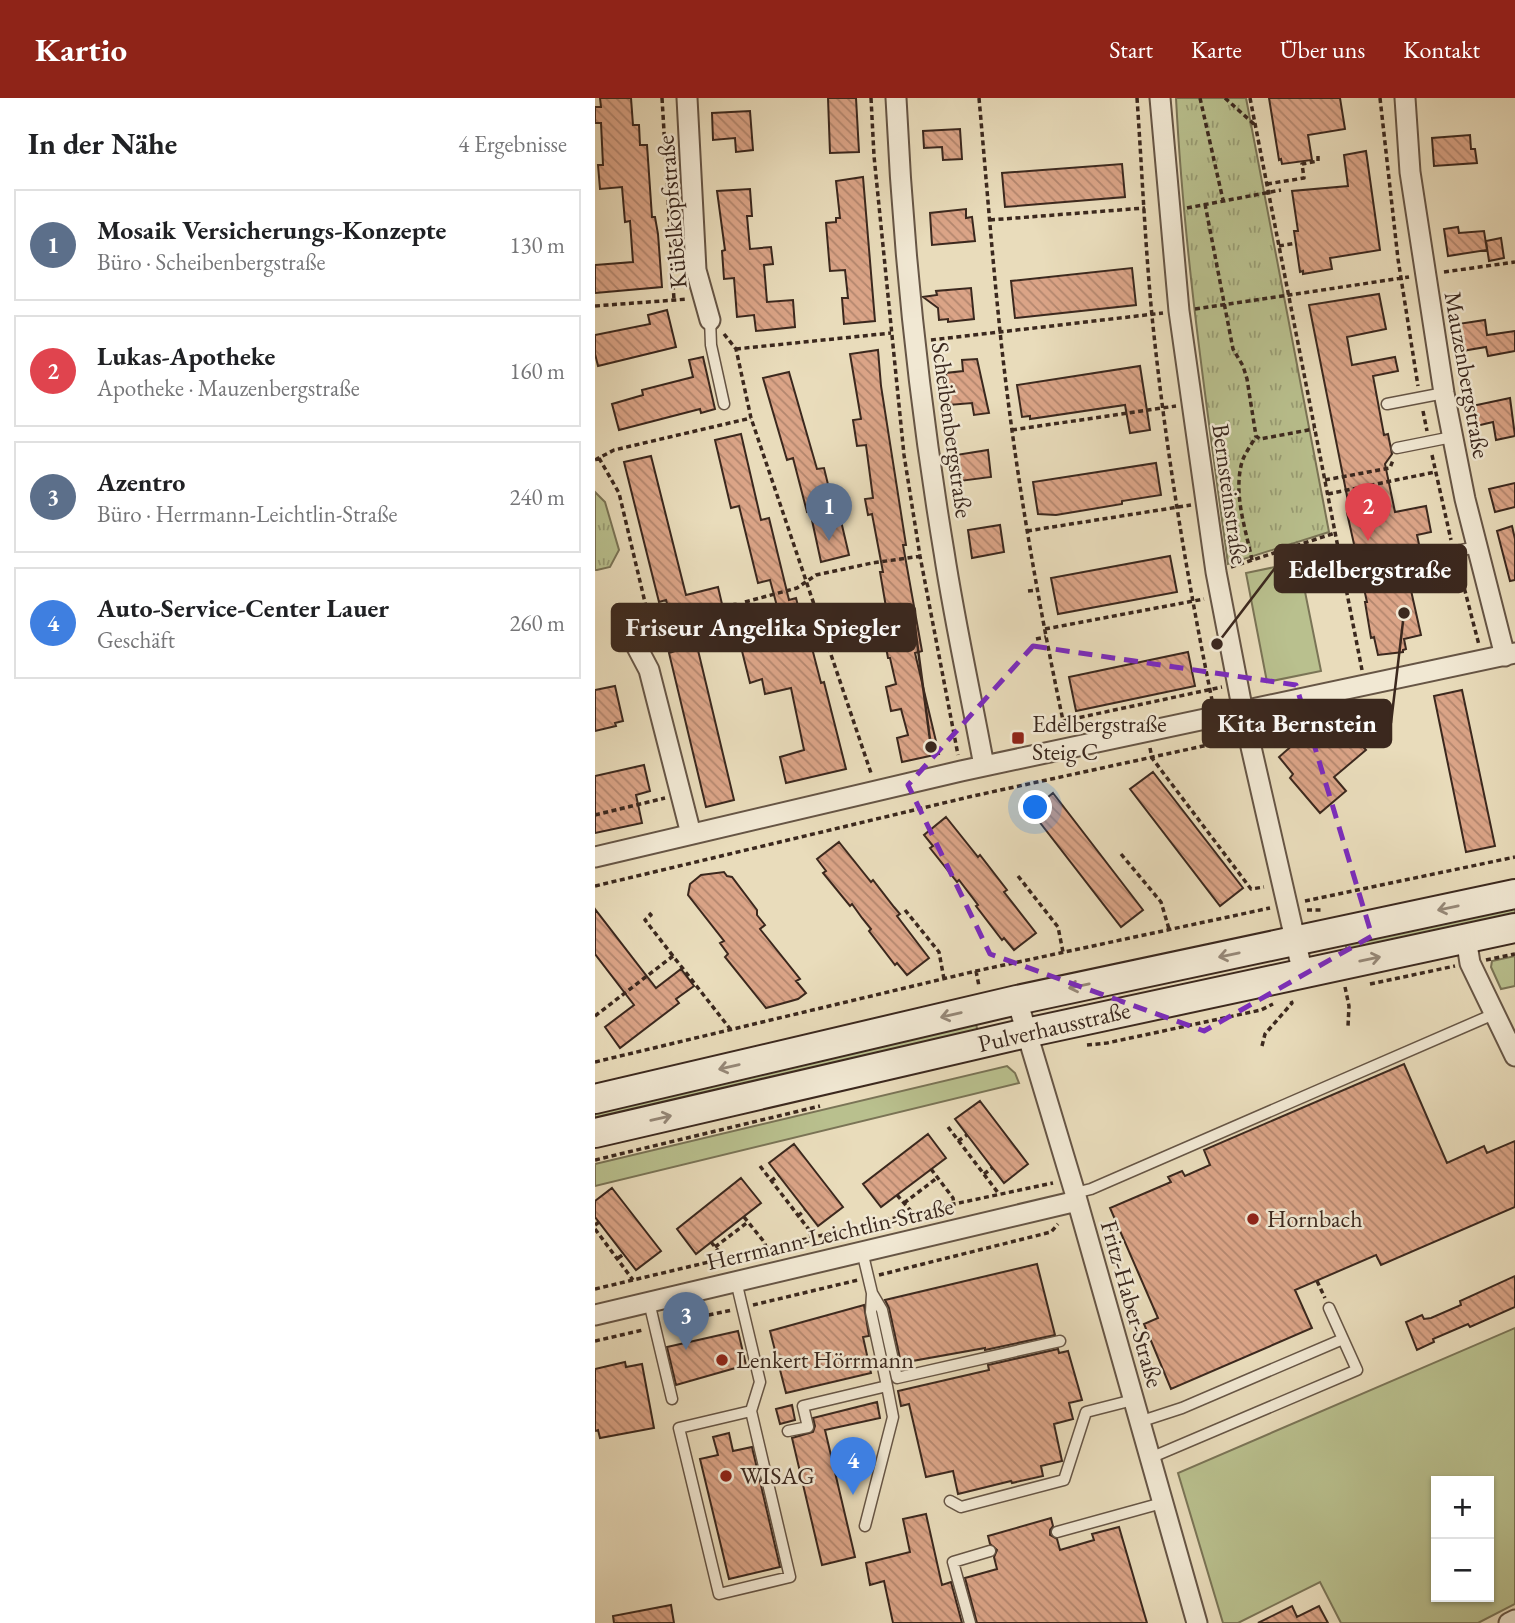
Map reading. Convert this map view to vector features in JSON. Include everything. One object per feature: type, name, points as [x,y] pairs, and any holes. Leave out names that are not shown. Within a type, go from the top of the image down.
[{"type":"main road","name":"Pulverhausstraße","points":[[595,1099],[1017,1000],[1515,894]]},
{"type":"main road","name":"Pulverhausstraße","points":[[595,1133],[1026,1033],[1303,974],[1468,951],[1515,928]]},
{"type":"street","name":"Kübelkopfstraße","points":[[687,98],[696,270],[710,319]]},
{"type":"street","name":"Scheibenbergstraße","points":[[896,98],[899,169],[914,336],[944,552],[984,766]]},
{"type":"street","name":"Bernsteinstraße","points":[[1160,98],[1179,311],[1216,572],[1243,712],[1303,974]]},
{"type":"street","name":"Mauzenbergstraße","points":[[1405,98],[1411,172],[1425,275],[1452,437],[1477,547],[1510,654]]},
{"type":"street","points":[[630,634],[649,670],[691,834]]},
{"type":"street","points":[[595,857],[984,766],[1510,654]]},
{"type":"street","points":[[1468,951],[1515,1056]]},
{"type":"street","name":"Fritz-Haber-Straße","points":[[1017,1000],[1197,1623]]},
{"type":"street","name":"Herrmann-Leichtlin-Straße","points":[[595,1315],[1076,1197]]},
{"type":"street","points":[[1509,1623],[1515,1620]]},
{"type":"lane","points":[[710,319],[711,345],[724,404]]},
{"type":"lane","points":[[1387,404],[1444,393]]},
{"type":"lane","points":[[1397,448],[1452,437]]},
{"type":"lane","points":[[1374,567],[1477,547]]},
{"type":"lane","points":[[630,634],[735,609]]},
{"type":"lane","points":[[1076,1197],[1494,1014]]},
{"type":"lane","points":[[862,1251],[872,1293],[882,1310],[897,1378],[1060,1341]]},
{"type":"lane","points":[[736,1281],[760,1382],[751,1411],[790,1577],[719,1594],[679,1428],[751,1411]]},
{"type":"lane","points":[[865,1526],[893,1417],[871,1312],[872,1293]]},
{"type":"lane","points":[[649,1302],[672,1399]]},
{"type":"lane","points":[[1150,1458],[1357,1370],[1329,1308]]},
{"type":"lane","points":[[1139,1422],[1182,1408],[1343,1339]]},
{"type":"lane","points":[[788,1431],[808,1427],[803,1406],[887,1386]]},
{"type":"lane","points":[[950,1501],[961,1507],[1064,1480],[1086,1412],[1133,1400]]},
{"type":"lane","points":[[1057,1532],[1163,1503]]},
{"type":"lane","points":[[970,1623],[953,1562],[990,1551]]},
{"type":"path","points":[[662,98],[674,300]]},
{"type":"path","points":[[979,98],[1000,333],[1012,430],[1037,590],[1069,748]]},
{"type":"path","points":[[1137,98],[1152,314],[1163,408],[1177,507],[1222,742]]},
{"type":"path","points":[[1200,98],[1223,200]]},
{"type":"path","points":[[1225,98],[1256,126]]},
{"type":"path","points":[[1250,98],[1365,685]]},
{"type":"path","points":[[1267,184],[1304,178],[1302,163],[1318,161],[1318,153]]},
{"type":"path","points":[[1170,208],[1185,208],[1282,190]]},
{"type":"path","points":[[1205,204],[1233,349],[1247,379],[1256,436],[1241,464],[1240,476],[1242,514],[1252,560]]},
{"type":"path","points":[[990,220],[1145,208]]},
{"type":"path","points":[[1279,246],[1296,243]]},
{"type":"path","points":[[877,791],[751,418],[736,349],[914,336],[1000,333],[1179,311],[1515,262]]},
{"type":"path","points":[[595,306],[704,298]]},
{"type":"path","points":[[1012,430],[1192,404]]},
{"type":"path","points":[[652,630],[619,493],[597,459],[614,450],[751,418]]},
{"type":"path","points":[[1256,436],[1260,439],[1315,429]]},
{"type":"path","points":[[1325,480],[1390,468],[1397,448]]},
{"type":"path","points":[[1328,494],[1458,467]]},
{"type":"path","points":[[1027,531],[1206,503]]},
{"type":"path","points":[[1216,572],[1335,533]]},
{"type":"path","points":[[1339,554],[1355,551]]},
{"type":"path","points":[[735,609],[744,602],[797,588],[816,575],[944,552]]},
{"type":"path","points":[[1028,591],[1037,590]]},
{"type":"path","points":[[1045,629],[1220,596]]},
{"type":"path","points":[[1036,639],[1046,637]]},
{"type":"path","points":[[1063,721],[1238,684]]},
{"type":"path","points":[[1148,732],[1152,758],[1251,889],[1283,883]]},
{"type":"path","points":[[595,886],[1035,782],[1249,736]]},
{"type":"path","points":[[595,815],[681,794]]},
{"type":"path","points":[[1121,854],[1161,902],[1169,929]]},
{"type":"path","points":[[595,1062],[1063,952],[1515,857]]},
{"type":"path","points":[[1018,876],[1058,927],[1063,952]]},
{"type":"path","points":[[905,909],[939,952],[944,979]]},
{"type":"path","points":[[649,913],[651,915],[645,920],[730,1030]]},
{"type":"path","points":[[1366,984],[1468,951],[1515,954]]},
{"type":"path","points":[[595,1016],[673,956]]},
{"type":"path","points":[[1345,988],[1349,1006],[1348,1026]]},
{"type":"path","points":[[1262,1046],[1265,1034],[1291,1001]]},
{"type":"path","points":[[1087,1045],[1261,1010],[1273,1004]]},
{"type":"path","points":[[595,1160],[825,1105]]},
{"type":"path","points":[[948,1128],[999,1194]]},
{"type":"path","points":[[958,1141],[967,1135]]},
{"type":"path","points":[[760,1167],[810,1231],[811,1238]]},
{"type":"path","points":[[984,1174],[992,1168]]},
{"type":"path","points":[[931,1170],[953,1198],[954,1204]]},
{"type":"path","points":[[771,1181],[779,1175]]},
{"type":"path","points":[[904,1203],[937,1178]]},
{"type":"path","points":[[595,1289],[1051,1182],[1076,1197],[1051,1232],[595,1341]]},
{"type":"path","points":[[897,1195],[910,1214]]},
{"type":"path","points":[[798,1216],[805,1210]]},
{"type":"path","points":[[744,1217],[766,1248]]},
{"type":"path","points":[[715,1247],[748,1222]]},
{"type":"path","points":[[596,1225],[633,1280]]},
{"type":"path","points":[[711,1242],[722,1259]]},
{"type":"path","points":[[618,1258],[624,1254]]},
{"type":"highlighted area","points":[[1033,646],[1296,685],[1372,936],[1204,1031],[990,954],[908,785]]},
{"type":"green space","points":[[1176,98],[1246,98],[1329,532],[1228,564],[1190,273]]},
{"type":"green space","points":[[595,492],[605,502],[619,550],[610,567],[597,570],[595,570]]},
{"type":"green space","points":[[1299,562],[1321,671],[1267,682],[1246,573]]},
{"type":"green space","points":[[1515,904],[1515,917],[1348,954],[1344,940]]},
{"type":"green space","points":[[1515,956],[1515,986],[1501,989],[1491,967],[1492,961]]},
{"type":"green space","points":[[975,1019],[978,1033],[595,1124],[595,1110]]},
{"type":"green space","points":[[1007,1066],[1015,1073],[1019,1083],[595,1186],[595,1164]]},
{"type":"green space","points":[[1515,1328],[1515,1604],[1478,1623],[1341,1623],[1320,1582],[1238,1623],[1223,1623],[1178,1473]]},
{"type":"building","points":[[600,98],[631,98],[633,125],[639,125],[640,145],[647,145],[652,217],[655,217],[658,234],[662,287],[595,293],[595,265],[633,262],[630,221],[625,222],[622,187],[600,189],[598,165],[603,165],[601,123],[595,123],[595,107],[601,107]]},
{"type":"building","points":[[828,98],[856,98],[859,152],[830,153]]},
{"type":"building","points":[[1269,98],[1340,98],[1345,129],[1308,135],[1312,160],[1282,164],[1281,159],[1279,160]]},
{"type":"building","points":[[750,111],[753,150],[736,152],[735,138],[713,140],[712,113]]},
{"type":"building","points":[[960,129],[962,159],[943,160],[942,147],[924,148],[923,131]]},
{"type":"building","points":[[1470,135],[1471,149],[1475,149],[1477,163],[1434,166],[1432,138]]},
{"type":"building","points":[[1366,151],[1380,250],[1330,258],[1332,269],[1303,274],[1303,271],[1300,272],[1294,231],[1298,231],[1292,191],[1348,186],[1344,155]]},
{"type":"building","points":[[1122,164],[1125,197],[1005,207],[1002,173]]},
{"type":"building","points":[[863,177],[875,321],[844,324],[842,298],[848,298],[845,270],[830,271],[826,223],[836,222],[836,218],[840,218],[836,181]]},
{"type":"building","points":[[750,189],[752,216],[747,216],[750,249],[771,247],[773,264],[764,265],[767,302],[793,300],[795,327],[756,331],[754,315],[737,317],[734,278],[724,279],[722,251],[725,250],[717,191]]},
{"type":"building","points":[[966,209],[966,218],[972,217],[975,241],[932,245],[930,213]]},
{"type":"building","points":[[1458,227],[1459,233],[1484,231],[1487,250],[1448,256],[1444,229]]},
{"type":"building","points":[[1501,238],[1504,258],[1489,261],[1486,241]]},
{"type":"building","points":[[1132,268],[1136,305],[1015,318],[1011,281]]},
{"type":"building","points":[[971,288],[974,319],[948,322],[948,319],[939,320],[938,308],[923,297],[937,295],[936,291]]},
{"type":"building","points":[[1379,294],[1386,329],[1347,337],[1352,365],[1395,357],[1398,371],[1373,376],[1384,435],[1388,434],[1392,454],[1385,464],[1395,512],[1426,506],[1431,532],[1417,535],[1420,549],[1388,555],[1367,564],[1367,569],[1372,574],[1391,571],[1395,589],[1410,586],[1421,635],[1404,639],[1406,649],[1403,652],[1378,655],[1374,637],[1371,638],[1367,602],[1347,513],[1350,512],[1309,305]]},
{"type":"building","points":[[667,310],[676,347],[598,366],[595,335],[650,324],[648,315]]},
{"type":"building","points":[[1485,320],[1487,335],[1515,331],[1515,351],[1488,356],[1486,347],[1462,351],[1458,324]]},
{"type":"building","points":[[878,350],[881,386],[906,545],[903,545],[922,651],[915,653],[939,754],[902,762],[897,738],[908,735],[901,709],[891,711],[886,687],[896,684],[880,616],[884,615],[882,608],[886,607],[880,572],[883,572],[872,514],[868,515],[865,499],[873,498],[866,445],[857,446],[853,420],[861,419],[850,354]]},
{"type":"building","points":[[703,357],[715,409],[701,413],[700,409],[619,430],[612,404],[643,395],[642,390],[693,377],[689,360]]},
{"type":"building","points":[[977,359],[989,413],[974,415],[972,403],[949,405],[946,373],[963,371],[962,360]]},
{"type":"building","points":[[1140,366],[1150,430],[1130,433],[1125,405],[1030,419],[1030,416],[1022,417],[1017,385]]},
{"type":"building","points":[[789,372],[817,469],[824,468],[837,521],[841,521],[849,555],[821,562],[810,511],[807,512],[793,458],[787,460],[763,378]]},
{"type":"building","points":[[1510,398],[1515,436],[1496,440],[1493,422],[1476,426],[1472,406]]},
{"type":"building","points":[[741,434],[761,520],[769,518],[789,600],[796,598],[801,618],[804,617],[846,769],[786,783],[780,757],[804,750],[791,688],[765,694],[762,679],[750,683],[738,635],[697,646],[734,800],[706,807],[669,653],[681,649],[677,631],[726,619],[726,623],[743,621],[778,610],[770,580],[758,583],[739,506],[731,508],[715,440]]},
{"type":"building","points":[[988,450],[991,477],[960,481],[956,455]]},
{"type":"building","points":[[651,456],[686,595],[718,587],[722,604],[673,616],[666,600],[659,602],[624,462]]},
{"type":"building","points":[[1156,463],[1161,495],[1056,515],[1038,514],[1033,482]]},
{"type":"building","points":[[1515,483],[1515,507],[1495,512],[1489,489]]},
{"type":"building","points":[[1000,525],[1004,552],[972,558],[968,530]]},
{"type":"building","points":[[1512,526],[1515,539],[1515,580],[1510,581],[1497,531]]},
{"type":"building","points":[[1170,556],[1177,592],[1058,614],[1051,578]]},
{"type":"building","points":[[1188,652],[1195,686],[1076,711],[1069,677]]},
{"type":"building","points":[[615,686],[623,721],[615,723],[616,726],[595,731],[595,690]]},
{"type":"building","points":[[1462,690],[1495,846],[1466,852],[1434,696]]},
{"type":"building","points":[[1332,718],[1347,735],[1350,732],[1366,750],[1334,777],[1346,791],[1320,813],[1290,778],[1293,774],[1279,757],[1304,735],[1307,739]]},
{"type":"building","points":[[644,765],[650,791],[636,795],[642,823],[595,833],[595,776]]},
{"type":"building","points":[[1153,772],[1243,888],[1220,906],[1130,789]]},
{"type":"building","points":[[1053,793],[1143,910],[1121,927],[1031,811]]},
{"type":"building","points":[[946,817],[978,857],[980,855],[1036,933],[1014,950],[1004,938],[1002,940],[959,880],[957,882],[930,848],[933,846],[924,835]]},
{"type":"building","points":[[839,842],[900,914],[897,916],[929,958],[907,975],[897,963],[895,965],[852,904],[850,906],[823,873],[826,871],[817,859]]},
{"type":"building","points":[[724,872],[732,877],[757,910],[757,915],[765,925],[760,929],[800,979],[796,981],[806,993],[798,999],[766,1008],[725,957],[728,954],[720,943],[724,941],[688,895],[690,884],[701,875]]},
{"type":"building","points":[[595,909],[656,988],[681,969],[694,986],[676,999],[679,1003],[620,1048],[605,1027],[634,1005],[595,954]]},
{"type":"building","name":"Hornbach","points":[[1404,1064],[1447,1163],[1484,1146],[1487,1153],[1515,1141],[1515,1207],[1381,1265],[1376,1255],[1295,1290],[1312,1328],[1171,1389],[1144,1324],[1158,1318],[1110,1208],[1171,1182],[1168,1177],[1182,1171],[1185,1176],[1210,1165],[1204,1150]]},
{"type":"building","points":[[980,1101],[1028,1164],[1004,1183],[955,1119]]},
{"type":"building","points":[[928,1134],[946,1158],[881,1207],[863,1184]]},
{"type":"building","points":[[794,1144],[843,1207],[818,1226],[769,1163]]},
{"type":"building","points":[[741,1178],[761,1203],[696,1254],[677,1229]]},
{"type":"building","points":[[612,1188],[661,1251],[636,1270],[595,1217],[595,1201]]},
{"type":"building","points":[[1037,1264],[1055,1335],[985,1350],[901,1363],[885,1300]]},
{"type":"building","points":[[1515,1276],[1515,1307],[1470,1327],[1468,1324],[1433,1339],[1434,1342],[1417,1350],[1406,1322],[1422,1315],[1424,1319],[1431,1318],[1461,1305],[1460,1301]]},
{"type":"building","points":[[864,1305],[869,1336],[863,1337],[871,1373],[786,1393],[770,1331]]},
{"type":"building","points":[[738,1331],[746,1365],[676,1385],[667,1347]]},
{"type":"building","points":[[1058,1349],[1059,1353],[1068,1351],[1082,1400],[1069,1403],[1073,1419],[1054,1424],[1062,1461],[1041,1466],[1043,1476],[958,1494],[953,1471],[926,1477],[909,1404],[901,1406],[898,1391],[989,1370],[988,1365]]},
{"type":"building","points":[[625,1362],[626,1367],[642,1364],[654,1428],[600,1438],[598,1430],[595,1431],[595,1369]]},
{"type":"building","points":[[877,1402],[880,1418],[825,1430],[855,1557],[822,1565],[792,1438],[813,1432],[813,1418]]},
{"type":"building","points":[[792,1405],[795,1420],[780,1424],[776,1409]]},
{"type":"building","points":[[729,1433],[733,1451],[752,1447],[780,1567],[729,1579],[700,1459],[718,1455],[713,1437]]},
{"type":"building","points":[[926,1514],[942,1585],[951,1582],[962,1623],[893,1623],[884,1581],[870,1585],[866,1563],[910,1552],[903,1519]]},
{"type":"building","points":[[1051,1518],[1053,1526],[1050,1535],[1057,1539],[1060,1550],[1094,1540],[1092,1534],[1119,1527],[1147,1623],[977,1623],[965,1578],[997,1569],[994,1557],[997,1550],[990,1544],[988,1536]]},
{"type":"building","points":[[671,1605],[674,1623],[614,1623],[613,1616]]},
{"type":"building","points":[[1292,1606],[1297,1617],[1319,1606],[1328,1623],[1258,1623]]},
{"type":"place","name":"Mosaik Versicherungs-Konzepte","points":[[829,541]]},
{"type":"place","name":"Lukas-Apotheke","points":[[1368,541]]},
{"type":"place","name":"Kita Bernstein","points":[[1404,613]]},
{"type":"place","name":"Edelbergstraße","points":[[1217,644]]},
{"type":"place","name":"Edelbergstraße Steig C","points":[[1018,738]]},
{"type":"place","name":"Friseur Angelika Spiegler","points":[[931,747]]},
{"type":"place","name":"Hornbach","points":[[1253,1219]]},
{"type":"place","name":"Azentro","points":[[686,1350]]},
{"type":"place","name":"Lenkert Hörrmann","points":[[722,1360]]},
{"type":"place","name":"WISAG","points":[[726,1476]]},
{"type":"place","name":"Auto-Service-Center Lauer","points":[[853,1495]]}]
